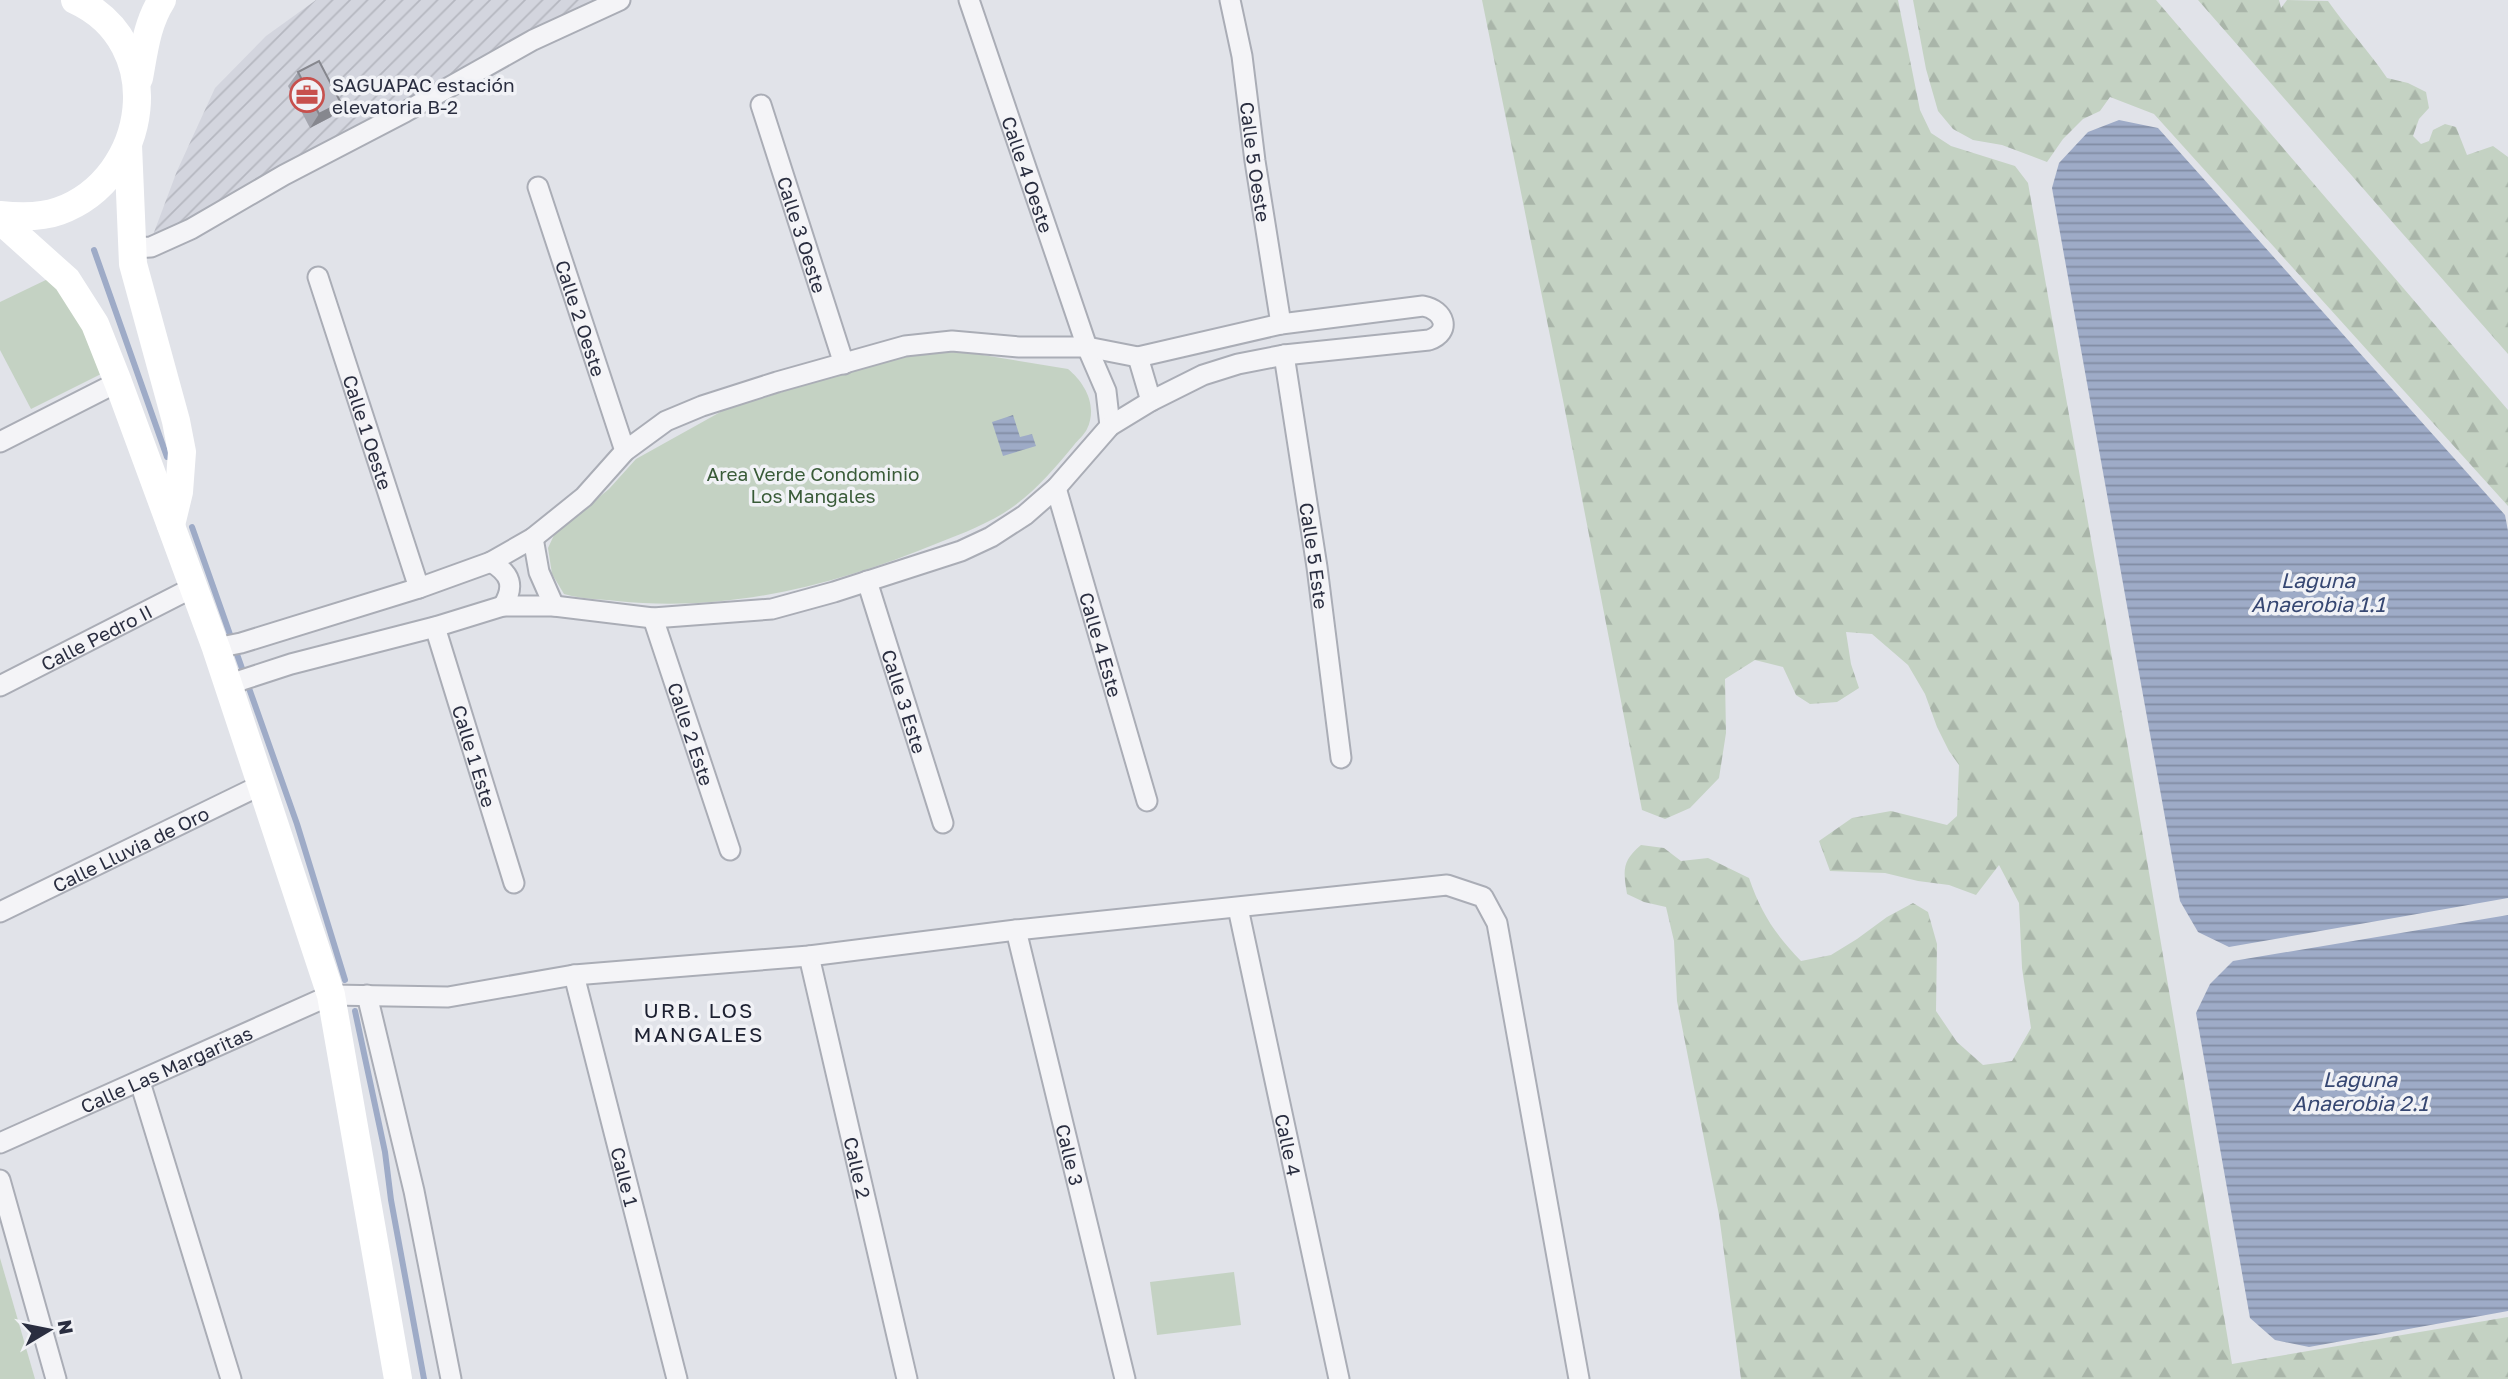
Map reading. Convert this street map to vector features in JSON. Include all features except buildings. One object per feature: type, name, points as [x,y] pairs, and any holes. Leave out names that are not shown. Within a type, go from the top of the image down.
[{"type":"street","points":[[75,0],[103,16],[124,42],[134,67],[136,98]]},
{"type":"street","points":[[0,215],[25,218],[58,212],[87,197],[111,174],[128,145],[134,122],[145,39],[155,10],[162,0]]},
{"type":"street","points":[[132,248],[151,247],[191,229],[284,175],[405,112],[533,40],[620,0]]},
{"type":"street","name":"Calle 4 Oeste","points":[[969,0],[1087,347],[1106,391],[1110,426]]},
{"type":"street","name":"Calle 5 Oeste","points":[[1230,0],[1242,56],[1255,161],[1281,324]]},
{"type":"street","name":"Calle 3 Oeste","points":[[761,105],[844,364]]},
{"type":"street","points":[[128,145],[133,264],[182,452],[179,492],[171,525]]},
{"type":"street","name":"Calle 2 Oeste","points":[[538,187],[625,451]]},
{"type":"street","points":[[0,220],[67,280],[95,324],[194,587],[228,645],[242,681],[261,785],[331,995],[398,1379]]},
{"type":"street","name":"Calle 1 Oeste","points":[[318,277],[419,588]]},
{"type":"street","points":[[228,645],[419,588],[491,562],[533,538],[584,498],[625,451],[666,421],[702,406],[905,346],[952,341],[1019,347],[1087,347],[1138,357],[1281,324],[1423,306],[1437,311],[1443,321],[1440,335],[1429,340],[1284,355],[1238,364],[1203,375],[1151,401],[1110,426],[1056,488],[1025,515],[991,537],[961,551],[867,581],[772,609],[653,618],[554,606],[503,606],[242,681]]},
{"type":"street","name":"Calle 5 Este","points":[[1284,355],[1327,636],[1340,758]]},
{"type":"street","points":[[1138,357],[1151,401]]},
{"type":"street","points":[[0,442],[118,382]]},
{"type":"street","name":"Calle 4 Este","points":[[1056,488],[1147,801]]},
{"type":"street","points":[[533,538],[539,572],[554,606]]},
{"type":"street","points":[[491,562],[503,569],[511,586],[510,596],[503,606]]},
{"type":"street","name":"Calle 3 Este","points":[[867,581],[943,823]]},
{"type":"street","name":"Calle Pedro II","points":[[0,686],[194,587]]},
{"type":"street","name":"Calle 2 Este","points":[[653,618],[730,850]]},
{"type":"street","name":"Calle 1 Este","points":[[435,627],[514,883]]},
{"type":"street","name":"Calle Lluvia de Oro","points":[[0,912],[261,785]]},
{"type":"street","points":[[331,995],[448,997],[574,975],[809,956],[1016,930],[1447,884],[1483,897],[1497,923],[1579,1379]]},
{"type":"street","name":"Calle 4","points":[[1238,908],[1339,1379]]},
{"type":"street","name":"Calle 3","points":[[1016,930],[1125,1379]]},
{"type":"street","name":"Calle 2","points":[[809,956],[907,1379]]},
{"type":"street","name":"Calle 1","points":[[574,975],[677,1379]]},
{"type":"street","name":"Calle Las Margaritas","points":[[0,1143],[331,995]]},
{"type":"street","points":[[367,995],[414,1191],[451,1379]]},
{"type":"street","points":[[140,1082],[232,1379]]},
{"type":"street","points":[[1,1185],[56,1379]]},
{"type":"shaded area","points":[[316,0],[594,0],[214,211],[150,243],[177,171],[215,88],[266,36]]},
{"type":"green space","points":[[1482,0],[1898,0],[1920,110],[1931,133],[1951,146],[2015,166],[2028,183],[2128,748],[2232,1364],[2508,1317],[2508,1379],[1741,1379],[1719,1215],[1677,1001],[1674,941],[1666,907],[1644,902],[1627,894],[1627,861],[1641,845],[1664,848],[1681,861],[1708,858],[1749,878],[1770,922],[1801,961],[1831,955],[1887,917],[1913,903],[1928,912],[1937,944],[1936,1011],[1957,1042],[1983,1065],[2012,1061],[2031,1028],[2022,968],[2019,903],[1999,865],[1976,895],[1949,885],[1885,873],[1830,871],[1819,841],[1852,818],[1891,811],[1947,825],[1957,816],[1959,765],[1949,751],[1925,694],[1908,665],[1872,634],[1846,632],[1851,664],[1859,688],[1837,702],[1810,704],[1796,695],[1783,667],[1755,660],[1725,679],[1726,733],[1719,778],[1690,808],[1665,819],[1642,810]]},
{"type":"green space","points":[[1913,0],[2156,0],[2508,410],[2508,506],[2154,114],[2110,97],[2100,111],[2083,119],[2063,139],[2047,162],[2002,145],[1973,140],[1953,129],[1938,111],[1926,69]]},
{"type":"green space","points":[[2198,0],[2279,0],[2281,8],[2287,0],[2328,1],[2387,78],[2408,83],[2426,92],[2429,108],[2419,119],[2413,136],[2421,144],[2429,141],[2433,130],[2445,124],[2456,127],[2467,155],[2493,146],[2508,157],[2508,354]]},
{"type":"green space","points":[[50,278],[66,295],[105,372],[31,409],[0,350],[0,302]]},
{"type":"green space","name":"Area Verde Condominio Los Mangales","points":[[952,350],[1068,369],[1080,381],[1088,396],[1090,420],[1083,435],[1038,485],[997,517],[958,535],[860,571],[821,583],[740,599],[658,604],[584,598],[564,594],[552,574],[548,548],[555,533],[609,489],[636,459],[724,410],[901,355]]},
{"type":"green space","points":[[0,1258],[35,1379],[0,1379]]},
{"type":"green space","points":[[1234,1272],[1241,1325],[1157,1335],[1150,1282]]},
{"type":"water","name":"Laguna Anaerobia 1.1","points":[[2119,120],[2158,128],[2505,515],[2508,531],[2508,898],[2229,947],[2198,932],[2180,901],[2052,188],[2059,163],[2088,132]]},
{"type":"water","points":[[1013,415],[1020,437],[1032,434],[1036,446],[1003,456],[992,422]]},
{"type":"water","name":"Laguna Anaerobia 2.1","points":[[2508,915],[2508,1311],[2309,1347],[2275,1340],[2250,1318],[2196,1013],[2210,984],[2233,961]]},
{"type":"waterway","points":[[94,250],[167,457]]},
{"type":"waterway","points":[[192,527],[297,824],[345,980]]},
{"type":"waterway","points":[[355,1011],[385,1152],[391,1200],[424,1379]]},
{"type":"place","name":"SAGUAPAC estación elevatoria B-2","points":[[307,95]]},
{"type":"district","name":"URB. LOS MANGALES","points":[[699,1022]]}]
